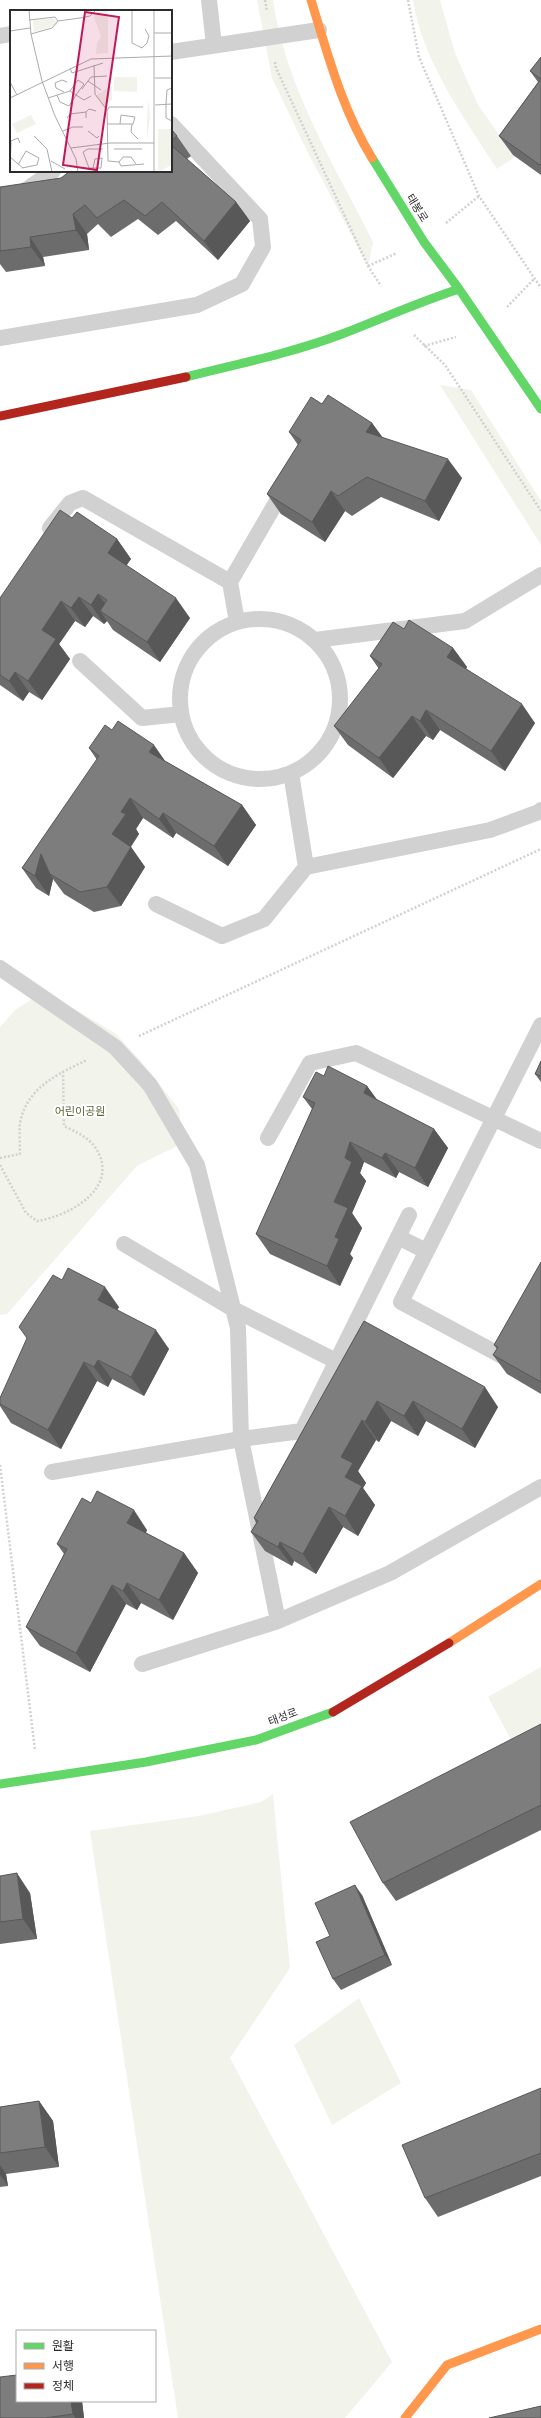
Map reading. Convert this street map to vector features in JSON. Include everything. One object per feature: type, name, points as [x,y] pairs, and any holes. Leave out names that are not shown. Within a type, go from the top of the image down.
[{"type":"street","name":"태봉로","points":[[311,0],[338,90],[356,132],[424,242],[459,289],[541,409]]},
{"type":"street","points":[[0,416],[167,382],[258,359],[341,334],[413,304],[459,289]]},
{"type":"street","name":"태성로","points":[[0,1784],[146,1762],[256,1740],[340,1708],[496,1614],[541,1584]]},
{"type":"street","points":[[405,2418],[447,2364],[541,2329]]},
{"type":"lane","points":[[209,0],[214,45]]},
{"type":"lane","points":[[172,52],[320,30]]},
{"type":"lane","points":[[0,36],[10,34]]},
{"type":"lane","points":[[0,338],[197,305],[242,284],[263,247],[260,219],[172,125]]},
{"type":"lane","points":[[0,196],[23,192],[52,172]]},
{"type":"lane","points":[[44,536],[70,503],[83,498],[230,582]]},
{"type":"lane","points":[[237,622],[230,582],[277,501]]},
{"type":"lane","points":[[315,640],[465,621],[541,575]]},
{"type":"lane","points":[[265,618],[292,625],[315,640],[332,662],[341,689],[339,717],[329,742],[310,763],[286,776],[260,780],[235,776],[212,765],[194,747],[183,725],[181,714],[179,700],[182,674],[194,652],[212,634],[237,622],[265,618]]},
{"type":"lane","points":[[80,661],[142,718],[181,714]]},
{"type":"lane","points":[[291,773],[306,867]]},
{"type":"lane","points":[[156,904],[222,936],[264,920],[306,867],[490,830],[541,810]]},
{"type":"lane","points":[[0,968],[115,1047],[150,1085],[197,1165],[238,1328],[241,1438],[278,1622]]},
{"type":"lane","points":[[518,1328],[502,1356],[401,1302],[541,1025]]},
{"type":"lane","points":[[268,1138],[310,1063],[356,1053],[493,1120],[541,1141]]},
{"type":"lane","points":[[52,1472],[241,1438],[302,1431],[409,1215]]},
{"type":"lane","points":[[398,1237],[426,1251]]},
{"type":"lane","points":[[124,1244],[233,1309],[336,1361]]},
{"type":"lane","points":[[142,1664],[278,1622],[390,1574],[541,1487]]},
{"type":"path","points":[[266,0],[276,68],[368,266]]},
{"type":"path","points":[[408,0],[419,57],[479,196],[541,288]]},
{"type":"path","points":[[413,334],[445,365],[541,511]]},
{"type":"path","points":[[0,1158],[20,1154],[20,1123],[28,1102],[42,1083],[63,1071],[541,848]]},
{"type":"path","points":[[0,1165],[26,1213],[37,1221],[50,1219],[74,1206],[88,1198],[99,1187],[102,1174],[102,1161],[95,1146],[80,1134],[64,1126],[63,1071]]},
{"type":"path","points":[[0,1465],[38,1778]]},
{"type":"green space","points":[[257,0],[273,0],[279,32],[288,63],[300,94],[327,154],[373,242],[368,266],[307,151],[272,78]]},
{"type":"green space","points":[[413,0],[440,0],[455,53],[478,105],[515,157],[497,169],[446,89],[435,67],[418,23]]},
{"type":"green space","points":[[440,385],[471,390],[541,501],[541,545]]},
{"type":"green space","name":"어린이공원","points":[[32,999],[71,1007],[115,1033],[141,1061],[179,1109],[183,1143],[137,1166],[7,1314],[0,1315],[0,1027],[15,1010]]},
{"type":"green space","points":[[541,1667],[541,1736],[516,1749],[488,1697]]},
{"type":"green space","points":[[273,1794],[290,1968],[230,2058],[392,2362],[345,2418],[178,2418],[90,1831],[199,1816],[261,1802]]},
{"type":"green space","points":[[359,1998],[401,2083],[332,2125],[294,2045]]},
{"type":"building","points":[[541,57],[541,79],[530,71]]},
{"type":"building","points":[[541,79],[541,164],[540,165],[499,136]]},
{"type":"building","points":[[172,130],[177,136],[172,140]]},
{"type":"building","points":[[172,146],[236,202],[204,241],[162,202],[145,216],[124,200],[97,218],[85,205],[73,214],[76,230],[30,237],[31,247],[0,251],[0,187],[61,178],[69,172],[172,172]]},
{"type":"building","points":[[328,395],[372,423],[366,432],[448,459],[425,501],[367,477],[338,496],[331,491],[312,522],[267,494],[301,440],[289,432],[311,397],[322,404]]},
{"type":"building","points":[[60,510],[72,518],[77,512],[117,539],[108,553],[176,598],[147,642],[100,611],[107,600],[98,594],[91,605],[79,597],[71,608],[61,601],[42,630],[56,639],[28,681],[15,672],[9,681],[0,675],[0,598]]},
{"type":"building","points":[[409,620],[453,648],[447,657],[522,704],[491,751],[426,710],[420,721],[412,716],[379,758],[334,726],[382,664],[370,656],[393,622],[404,629]]},
{"type":"building","points":[[118,721],[154,745],[149,752],[242,805],[214,846],[163,813],[159,819],[130,798],[121,812],[126,814],[112,834],[131,847],[107,887],[80,892],[50,874],[41,854],[35,876],[22,868],[99,756],[89,748],[105,725],[112,730]]},
{"type":"building","points":[[541,1061],[541,1076],[535,1074]]},
{"type":"building","points":[[328,1066],[367,1086],[364,1093],[434,1129],[415,1168],[385,1153],[382,1158],[350,1142],[345,1158],[352,1162],[334,1202],[348,1208],[335,1237],[339,1239],[327,1266],[256,1234],[315,1103],[303,1097],[316,1072],[324,1076]]},
{"type":"building","points":[[541,1262],[541,1382],[493,1355],[498,1347],[494,1345]]},
{"type":"building","points":[[68,1268],[105,1287],[98,1300],[156,1330],[131,1377],[98,1360],[94,1367],[84,1362],[48,1430],[0,1404],[0,1398],[27,1338],[19,1327],[53,1275],[62,1280]]},
{"type":"building","points":[[364,1321],[485,1387],[462,1429],[413,1401],[404,1416],[377,1401],[365,1422],[362,1420],[341,1457],[353,1463],[345,1477],[362,1486],[345,1516],[329,1507],[303,1554],[280,1542],[278,1547],[251,1532],[258,1521],[254,1518]]},
{"type":"building","points":[[97,1491],[134,1510],[127,1523],[184,1553],[159,1600],[127,1583],[123,1591],[112,1585],[76,1653],[26,1627],[67,1549],[57,1544],[82,1498],[91,1503]]},
{"type":"building","points":[[541,1724],[541,1805],[383,1883],[350,1822]]},
{"type":"building","points":[[17,1873],[23,1919],[0,1922],[0,1876]]},
{"type":"building","points":[[355,1885],[385,1955],[333,1979],[316,1942],[330,1936],[315,1903]]},
{"type":"building","points":[[541,2088],[541,2153],[425,2198],[402,2145]]},
{"type":"building","points":[[39,2101],[45,2147],[0,2153],[0,2107]]},
{"type":"building","points":[[16,2375],[16,2402],[71,2402],[73,2414],[45,2418],[0,2418],[0,2377]]},
{"type":"building","points":[[541,2406],[541,2418],[489,2418]]},
{"type":"traffic: fast","points":[[372,158],[424,242],[459,289],[541,409]]},
{"type":"traffic: fast","points":[[186,377],[265,358],[323,341],[429,299],[459,289]]},
{"type":"traffic: fast","points":[[0,1784],[146,1762],[256,1740],[333,1712]]},
{"type":"traffic: slow","points":[[311,0],[344,101],[361,139],[372,158]]},
{"type":"traffic: slow","points":[[449,1643],[541,1584]]},
{"type":"traffic: slow","points":[[405,2418],[447,2365],[541,2329]]},
{"type":"traffic: jam","points":[[0,416],[186,377]]},
{"type":"traffic: jam","points":[[333,1712],[449,1643]]}]
